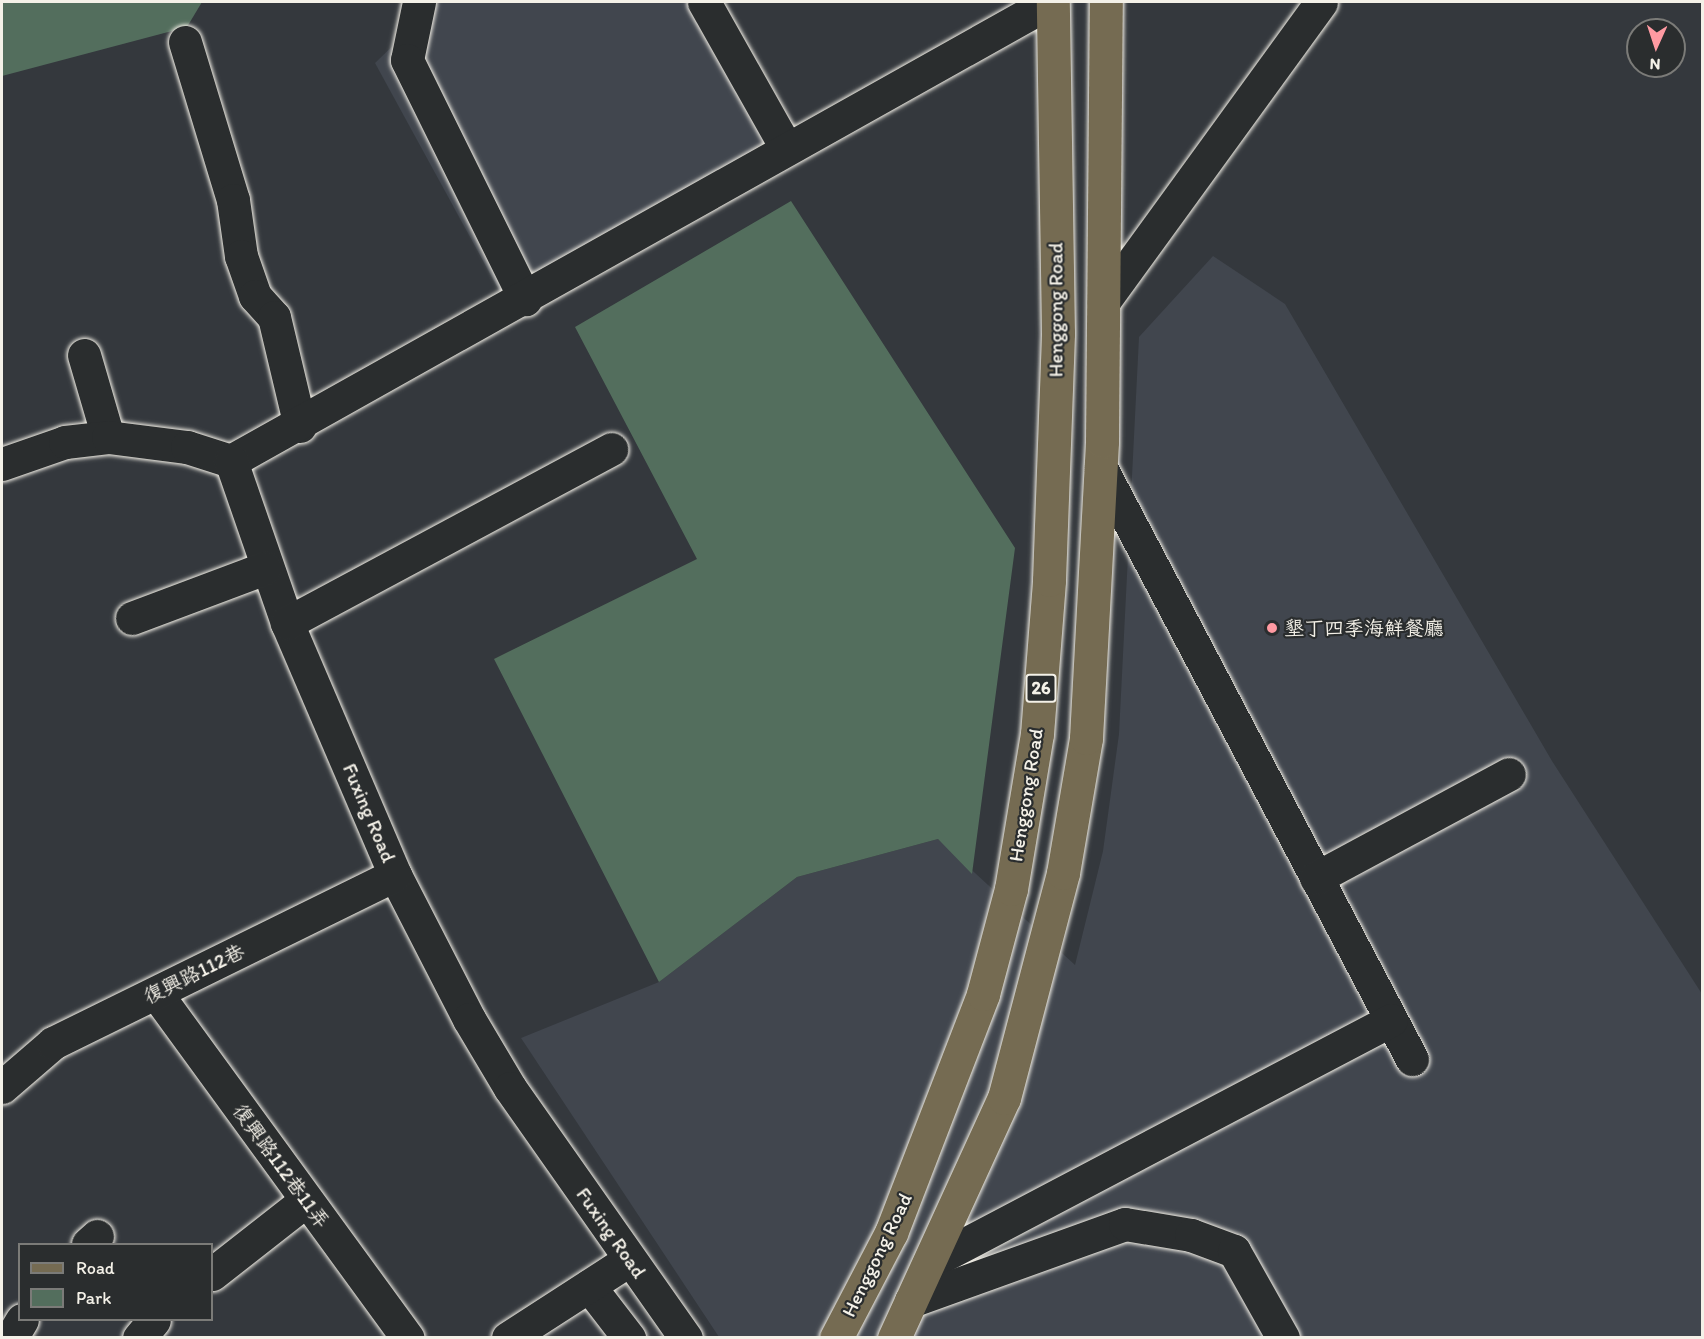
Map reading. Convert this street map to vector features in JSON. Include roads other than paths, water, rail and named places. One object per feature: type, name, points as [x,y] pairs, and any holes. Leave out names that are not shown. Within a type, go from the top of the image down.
[{"type":"main road","name":"Henggong Road","points":[[836,1338],[891,1233],[983,994],[1011,889],[1037,734],[1049,580],[1057,368],[1051,2]]},
{"type":"main road","points":[[894,1338],[1004,1098],[1063,873],[1086,738],[1101,468],[1106,2]]},
{"type":"street","points":[[419,2],[407,60],[525,299]]},
{"type":"street","points":[[704,2],[785,146]]},
{"type":"street","points":[[2,464],[65,442],[108,436],[187,447],[231,461],[300,426],[525,299],[785,146],[1051,2]]},
{"type":"street","points":[[1104,301],[1321,2]]},
{"type":"street","points":[[185,42],[233,200],[241,256],[255,296],[274,317],[300,426]]},
{"type":"street","points":[[84,355],[108,436]]},
{"type":"street","points":[[288,623],[611,449]]},
{"type":"street","name":"Fuxing Road","points":[[231,461],[265,568],[395,875],[510,1088],[686,1338]]},
{"type":"street","points":[[1101,468],[1412,1059]]},
{"type":"street","points":[[132,618],[265,568]]},
{"type":"street","points":[[1316,878],[1509,774]]},
{"type":"street","name":"復興路112巷","points":[[2,1087],[53,1043],[395,875]]},
{"type":"street","name":"復興路112巷11弄","points":[[156,993],[305,1201],[408,1338]]},
{"type":"street","points":[[929,1263],[1391,1020]]},
{"type":"street","points":[[213,1273],[305,1201]]},
{"type":"street","points":[[911,1301],[1125,1224],[1191,1235],[1234,1251],[1283,1338]]},
{"type":"street","points":[[508,1338],[629,1260]]},
{"type":"street","points":[[589,1286],[629,1338]]},
{"type":"street","points":[[11,1338],[20,1321]]},
{"type":"street","points":[[139,1338],[153,1321]]},
{"type":"place","name":"墾丁四季海鮮餐廳","points":[[1272,628]]}]
